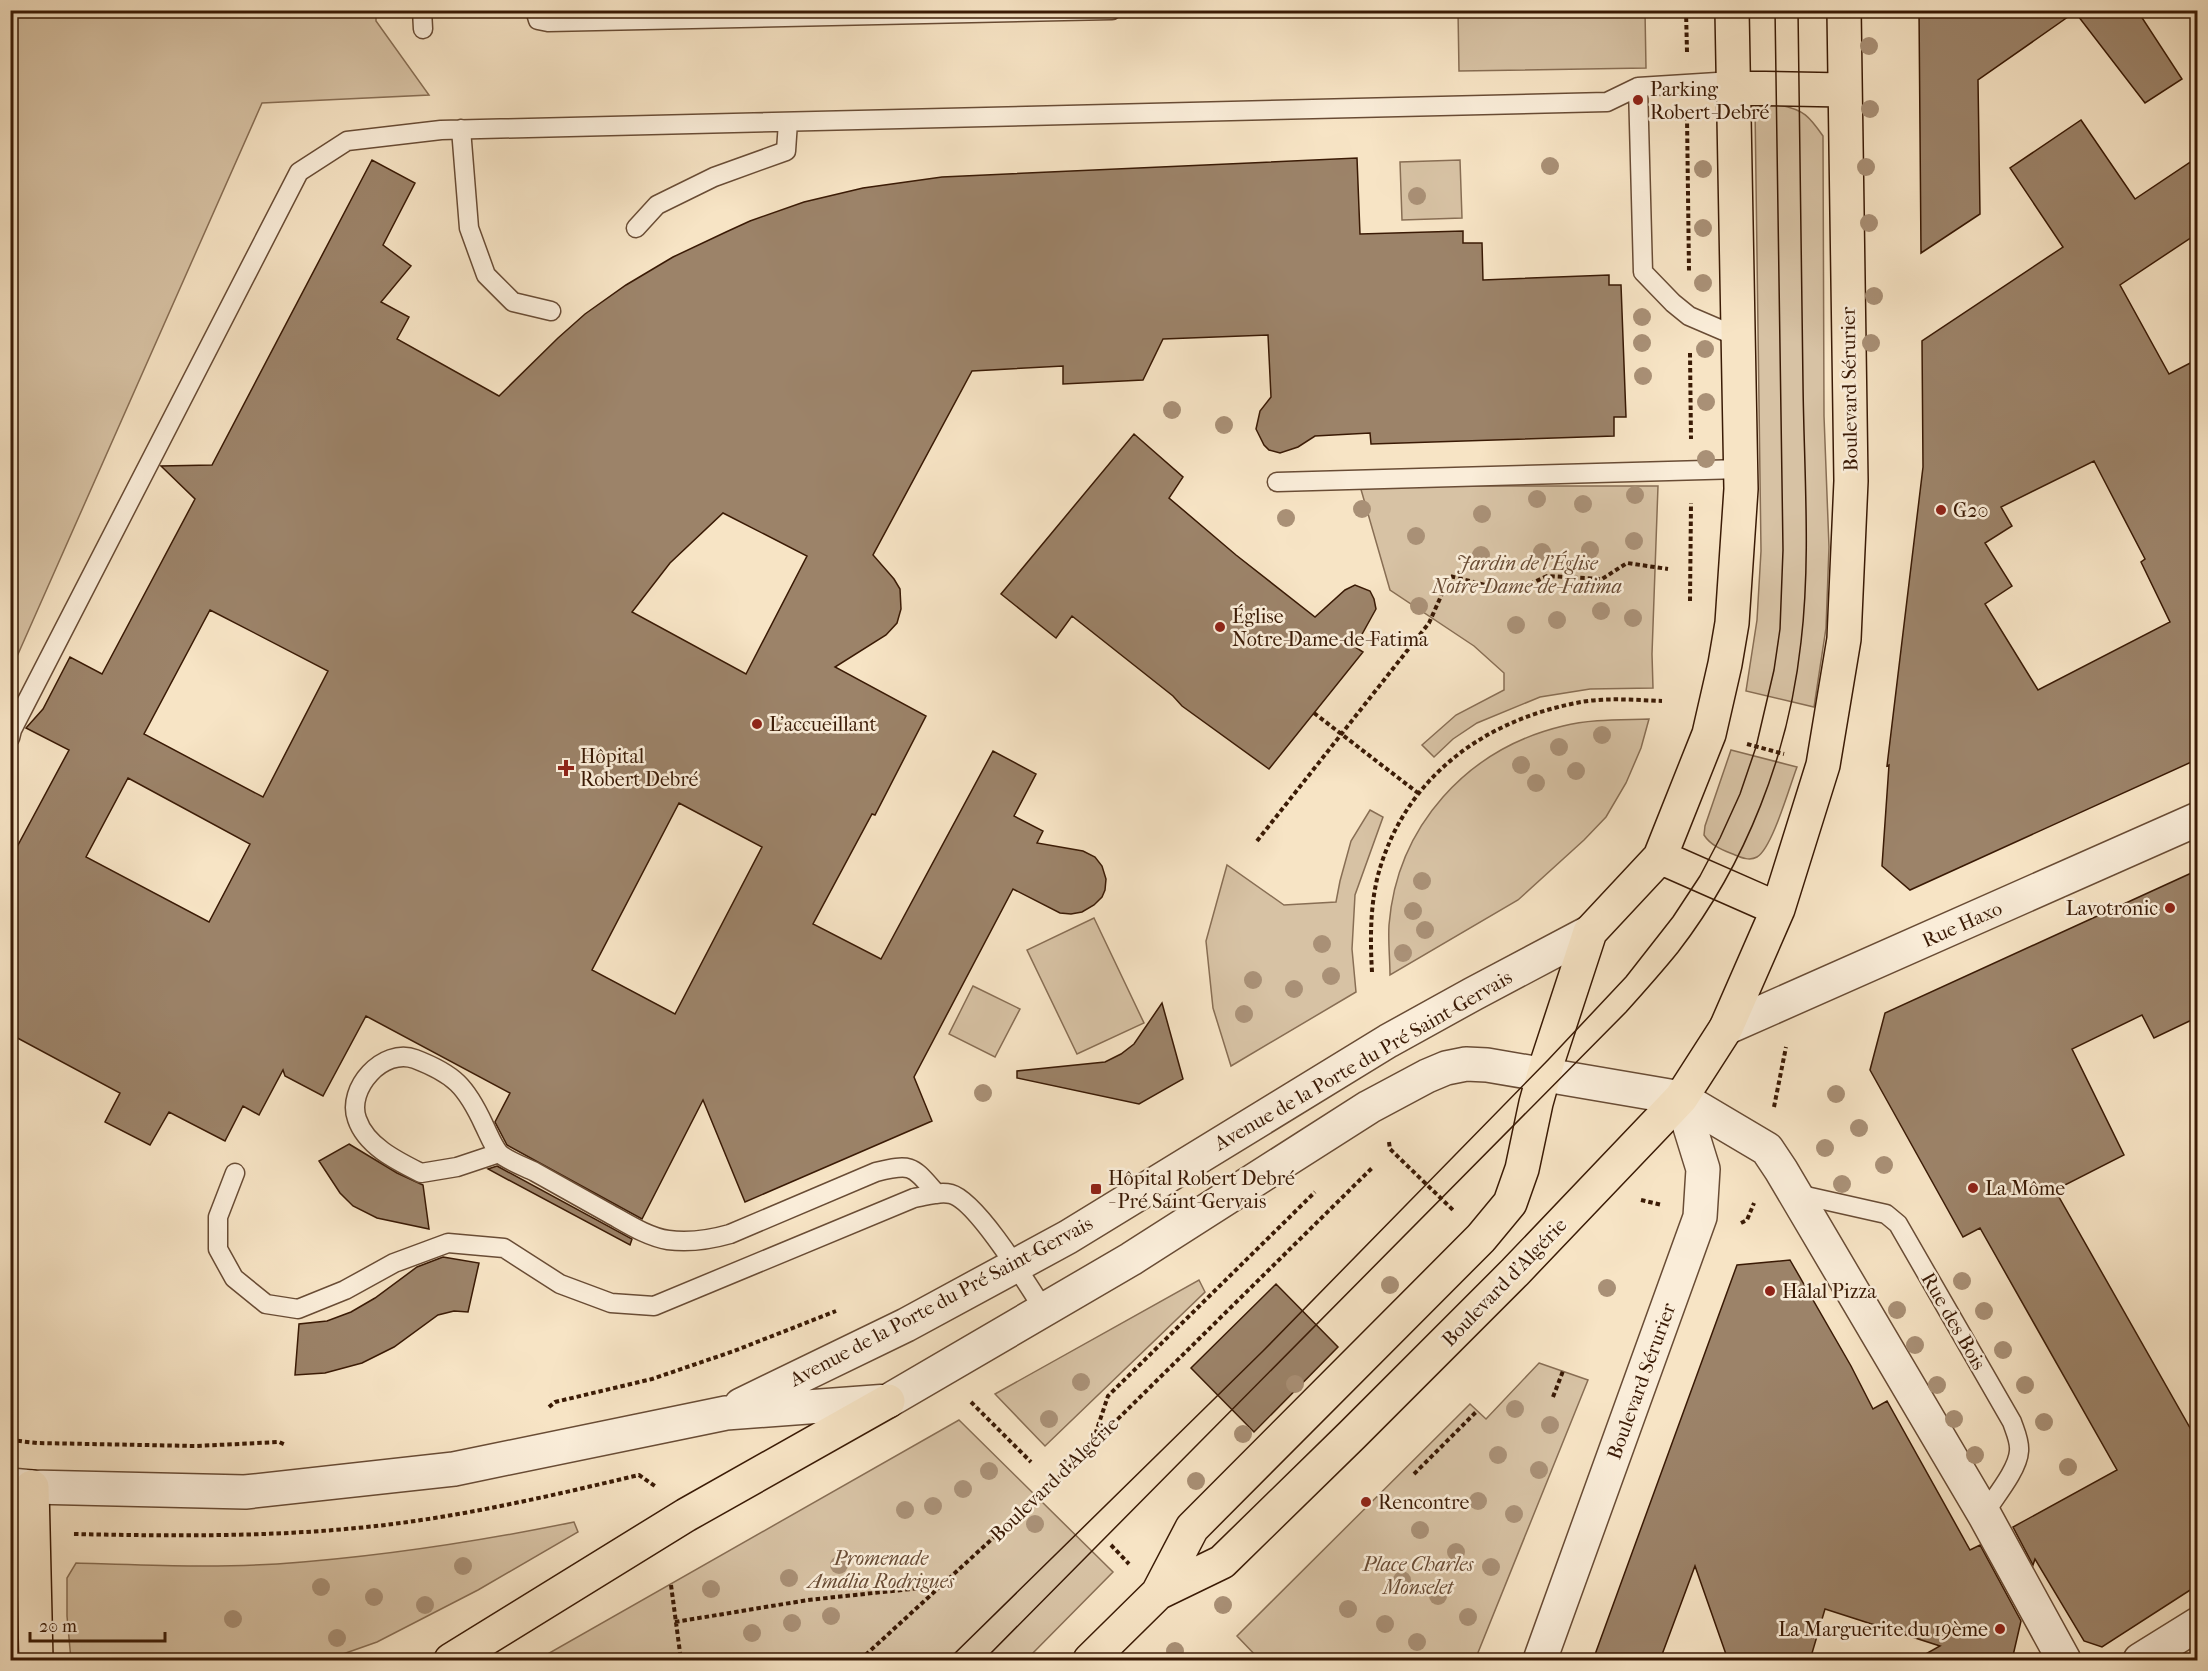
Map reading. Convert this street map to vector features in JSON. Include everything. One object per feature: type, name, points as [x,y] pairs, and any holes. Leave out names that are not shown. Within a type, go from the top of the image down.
[{"type":"main road","points":[[1544,1075],[1590,932],[1660,857],[1709,734],[1732,623],[1738,562],[1741,469],[1732,10]]},
{"type":"main road","name":"Boulevard Sérurier","points":[[1779,909],[1823,765],[1844,639],[1851,481],[1844,10]]},
{"type":"main road","points":[[1733,84],[1844,90]]},
{"type":"main road","points":[[1660,857],[1779,909]]},
{"type":"main road","name":"Boulevard d'Algérie","points":[[1158,1593],[1222,1562],[1509,1278],[1681,1098],[1726,1028],[1779,909]]},
{"type":"main road","name":"Boulevard d'Algérie","points":[[1090,1660],[1158,1593],[1192,1528],[1481,1238],[1510,1203],[1522,1169],[1544,1075]]},
{"type":"main road","points":[[451,1660],[686,1515],[888,1401]]},
{"type":"main road","points":[[21,1486],[36,1660]]},
{"type":"street","name":"Rue Haxo","points":[[1726,1028],[2198,819]]},
{"type":"street","name":"Avenue de la Porte du Pré Saint-Gervais","points":[[726,1413],[906,1325],[1068,1237],[1388,1041],[1590,932]]},
{"type":"street","name":"Avenue de la Porte du Pré Saint-Gervais","points":[[21,1486],[245,1492],[454,1469],[726,1413],[888,1401],[1131,1259],[1369,1107],[1446,1068],[1466,1064],[1487,1065],[1681,1098]]},
{"type":"street","points":[[1681,1098],[1767,1149],[1797,1194],[1984,1514],[2064,1660]]},
{"type":"street","name":"Boulevard Sérurier","points":[[1540,1660],[1700,1216],[1703,1169],[1681,1098]]},
{"type":"street","points":[[2140,1660],[2198,1624]]},
{"type":"lane","points":[[422,10],[423,30]]},
{"type":"lane","points":[[535,10],[538,20],[548,22],[1112,10]]},
{"type":"lane","points":[[10,738],[12,730],[299,172],[347,141],[461,129],[1607,102],[1638,87],[1733,84]]},
{"type":"lane","points":[[1638,87],[1643,272],[1689,316],[1738,337]]},
{"type":"lane","points":[[636,228],[657,205],[714,177],[786,151],[788,122]]},
{"type":"lane","points":[[461,129],[469,228],[486,275],[513,302],[551,311]]},
{"type":"lane","points":[[1277,482],[1741,469]]},
{"type":"lane","points":[[499,1153],[436,1172],[421,1173],[414,1170],[371,1142],[363,1131],[356,1118],[354,1104],[361,1085],[373,1070],[388,1059],[410,1057],[442,1070],[459,1085],[475,1105],[499,1153],[648,1234],[666,1240],[687,1242],[730,1234],[876,1172],[900,1166],[915,1169],[937,1194]]},
{"type":"lane","points":[[235,1173],[218,1217],[218,1249],[234,1278],[266,1304],[298,1309],[345,1290],[394,1263],[448,1243],[504,1248],[560,1284],[610,1303],[654,1306],[914,1198],[952,1194],[969,1205],[1015,1266],[1044,1310]]},
{"type":"lane","name":"Rue des Bois","points":[[1797,1194],[1886,1214],[1898,1224],[2012,1422],[2017,1435],[2019,1451],[2015,1465],[1984,1514]]},
{"type":"path","points":[[1686,10],[1687,59]]},
{"type":"path","points":[[1687,107],[1689,279]]},
{"type":"path","points":[[1690,353],[1692,470],[1690,604]]},
{"type":"path","points":[[1257,841],[1429,623],[1450,576],[1513,592],[1547,576],[1602,579],[1627,563],[1668,569]]},
{"type":"path","points":[[1372,972],[1370,939],[1379,870],[1394,830],[1418,793],[1463,750],[1493,731],[1536,713],[1577,703],[1615,699],[1662,701]]},
{"type":"path","points":[[1314,713],[1418,793]]},
{"type":"path","points":[[1709,734],[1823,765]]},
{"type":"path","points":[[1774,1108],[1788,1037]]},
{"type":"path","points":[[1390,1149],[1454,1211]]},
{"type":"path","name":"Boulevard d'Algérie","points":[[860,1660],[1052,1484],[1373,1167]]},
{"type":"path","points":[[1092,1443],[1108,1396],[1320,1187]]},
{"type":"path","points":[[1733,1227],[1747,1220],[1756,1198]]},
{"type":"path","name":"Avenue de la Porte du Pré Saint-Gervais","points":[[546,1410],[555,1402],[652,1379],[734,1352],[841,1309]]},
{"type":"path","points":[[1553,1397],[1563,1371]]},
{"type":"path","points":[[971,1402],[1031,1462]]},
{"type":"path","points":[[1414,1474],[1477,1411]]},
{"type":"path","points":[[10,1440],[37,1443],[196,1446],[279,1442],[287,1446]]},
{"type":"path","points":[[1111,1545],[1129,1564]]},
{"type":"path","points":[[671,1585],[681,1660]]},
{"type":"path","points":[[675,1622],[808,1600],[940,1586]]},
{"type":"path","points":[[1219,1655],[1225,1660]]},
{"type":"green space","points":[[11,10],[376,11],[376,21],[429,95],[262,103],[11,670]]},
{"type":"green space","points":[[1458,11],[1645,11],[1646,68],[1459,71]]},
{"type":"green space","points":[[1780,105],[1795,109],[1805,115],[1823,136],[1824,416],[1829,547],[1826,628],[1814,707],[1746,691],[1757,620],[1761,551],[1755,107]]},
{"type":"green space","points":[[1460,160],[1462,218],[1402,220],[1400,162]]},
{"type":"green space","name":"Jardin de l'Église Notre-Dame-de-Fatima","points":[[1360,486],[1658,486],[1652,654],[1653,688],[1590,689],[1540,697],[1477,723],[1453,739],[1434,757],[1422,745],[1456,715],[1504,690],[1504,673],[1474,646],[1390,590]]},
{"type":"green space","points":[[1649,719],[1641,748],[1626,783],[1606,817],[1584,840],[1518,900],[1390,975],[1389,925],[1395,889],[1406,855],[1422,825],[1443,797],[1468,773],[1496,753],[1528,737],[1584,722]]},
{"type":"green space","points":[[1731,750],[1797,767],[1769,842],[1763,852],[1752,859],[1740,857],[1722,849],[1710,842],[1704,835]]},
{"type":"green space","points":[[1370,810],[1383,817],[1355,895],[1352,949],[1356,992],[1231,1066],[1213,1008],[1206,941],[1227,865],[1284,905],[1336,902],[1351,841]]},
{"type":"green space","points":[[1094,918],[1144,1023],[1077,1054],[1027,950]]},
{"type":"green space","points":[[973,986],[1020,1009],[995,1057],[949,1034]]},
{"type":"green space","points":[[1199,1280],[1205,1292],[1045,1446],[995,1394]]},
{"type":"green space","name":"Place Charles Monselet","points":[[1539,1363],[1588,1380],[1475,1660],[1260,1660],[1237,1636],[1470,1404],[1486,1419]]},
{"type":"green space","name":"Promenade Amália Rodrigues","points":[[959,1420],[1113,1572],[1026,1660],[537,1660]]},
{"type":"green space","points":[[574,1522],[578,1532],[478,1590],[377,1642],[326,1660],[71,1660],[67,1616],[67,1578],[76,1563],[227,1566],[314,1561],[426,1548]]},
{"type":"building","points":[[1919,10],[2137,10],[2182,79],[2145,103],[2075,12],[1978,80],[1980,214],[1921,253]]},
{"type":"building","points":[[2081,120],[2135,199],[2198,157],[2198,233],[2120,285],[2169,374],[2198,359],[2198,759],[1910,890],[1882,866],[1889,765],[1887,766],[1923,467],[1922,341],[2063,247],[2010,168]],"holes":[[[2094,461],[2145,559],[2141,562],[2170,622],[2038,690],[1985,604],[2012,586],[1985,543],[2012,526],[2001,507]]]},
{"type":"building","points":[[1357,158],[1360,234],[1463,231],[1463,243],[1482,243],[1483,280],[1609,275],[1609,285],[1621,285],[1626,417],[1614,417],[1614,436],[1371,444],[1370,433],[1315,436],[1298,447],[1280,453],[1269,450],[1264,445],[1256,429],[1260,411],[1271,397],[1268,335],[1163,339],[1143,380],[1063,384],[1063,366],[972,371],[873,555],[900,589],[901,609],[897,623],[886,635],[835,667],[926,716],[875,815],[872,814],[813,924],[881,959],[993,751],[1036,774],[1014,816],[1043,831],[1037,843],[1083,851],[1095,857],[1102,866],[1106,879],[1105,890],[1094,905],[1082,912],[1071,914],[1060,913],[1013,889],[914,1077],[932,1121],[745,1202],[703,1100],[642,1219],[507,1145],[495,1122],[510,1093],[366,1016],[323,1096],[285,1076],[283,1070],[259,1115],[243,1106],[225,1141],[169,1112],[150,1145],[105,1122],[120,1093],[10,1034],[10,860],[69,750],[26,728],[43,709],[70,657],[102,674],[195,499],[161,466],[212,465],[372,160],[415,183],[383,245],[411,266],[381,302],[409,317],[397,339],[499,396],[585,314],[626,285],[673,257],[750,221],[804,202],[863,188],[942,177]],"holes":[[[723,513],[807,556],[746,674],[632,612],[670,563]],[[210,610],[328,671],[263,797],[144,734]],[[128,778],[250,844],[209,922],[86,857]],[[679,803],[762,847],[675,1014],[592,970]]]},
{"type":"building","name":"Église Notre-Dame-de-Fatima","points":[[1134,434],[1183,477],[1169,498],[1236,555],[1315,617],[1345,590],[1355,585],[1370,591],[1374,599],[1376,609],[1355,647],[1363,652],[1269,769],[1182,706],[1173,696],[1072,616],[1056,638],[1001,594]]},
{"type":"building","points":[[2198,870],[2198,1017],[2154,1038],[2142,1015],[2072,1049],[2124,1155],[2055,1190],[2198,1442],[2198,1585],[2102,1647],[2084,1641],[2035,1559],[2033,1565],[2013,1527],[2117,1470],[1980,1228],[1963,1237],[1870,1070],[1885,1013]]},
{"type":"building","points":[[1162,1003],[1183,1079],[1139,1104],[1017,1078],[1017,1071],[1105,1062],[1121,1054],[1134,1044]]},
{"type":"building","points":[[349,1144],[397,1173],[423,1185],[429,1229],[377,1218],[353,1206],[340,1193],[319,1161]]},
{"type":"building","points":[[497,1166],[632,1239],[630,1245],[488,1169]]},
{"type":"building","points":[[443,1257],[479,1263],[468,1312],[454,1311],[438,1315],[394,1347],[362,1363],[325,1373],[295,1375],[299,1324],[327,1321],[351,1312],[375,1298],[417,1267]]},
{"type":"building","points":[[1790,1260],[1873,1409],[1887,1401],[1970,1550],[1980,1545],[2021,1621],[2012,1660],[1915,1660],[1940,1646],[1825,1609],[1810,1660],[1728,1660],[1695,1566],[1660,1660],[1593,1660],[1737,1265]]},
{"type":"building","points":[[1276,1284],[1338,1347],[1254,1432],[1191,1368]]},
{"type":"tram line","points":[[948,1660],[1263,1351],[1548,1060],[1626,977],[1673,917],[1700,876],[1720,838],[1740,794],[1756,747],[1774,670],[1780,629],[1783,550],[1775,10]]},
{"type":"tram line","points":[[984,1660],[1626,1012],[1678,952],[1702,918],[1744,845],[1775,766],[1786,725],[1795,684],[1804,610],[1806,514],[1798,10]]},
{"type":"place","name":"Parking Robert-Debré","points":[[1638,100]]},
{"type":"place","name":"G20","points":[[1941,510]]},
{"type":"place","name":"Église Notre-Dame-de-Fatima","points":[[1220,627]]},
{"type":"place","name":"L'accueillant","points":[[757,724]]},
{"type":"place","name":"Hôpital Robert Debré","points":[[566,768]]},
{"type":"place","name":"Lavotronic","points":[[2170,908]]},
{"type":"place","name":"La Môme","points":[[1973,1188]]},
{"type":"place","name":"Hôpital Robert Debré - Pré Saint-Gervais","points":[[1096,1189]]},
{"type":"place","name":"Halal Pizza","points":[[1770,1291]]},
{"type":"place","name":"Rencontre","points":[[1366,1502]]},
{"type":"place","name":"La Marguerite du 19ème","points":[[2000,1629]]}]
